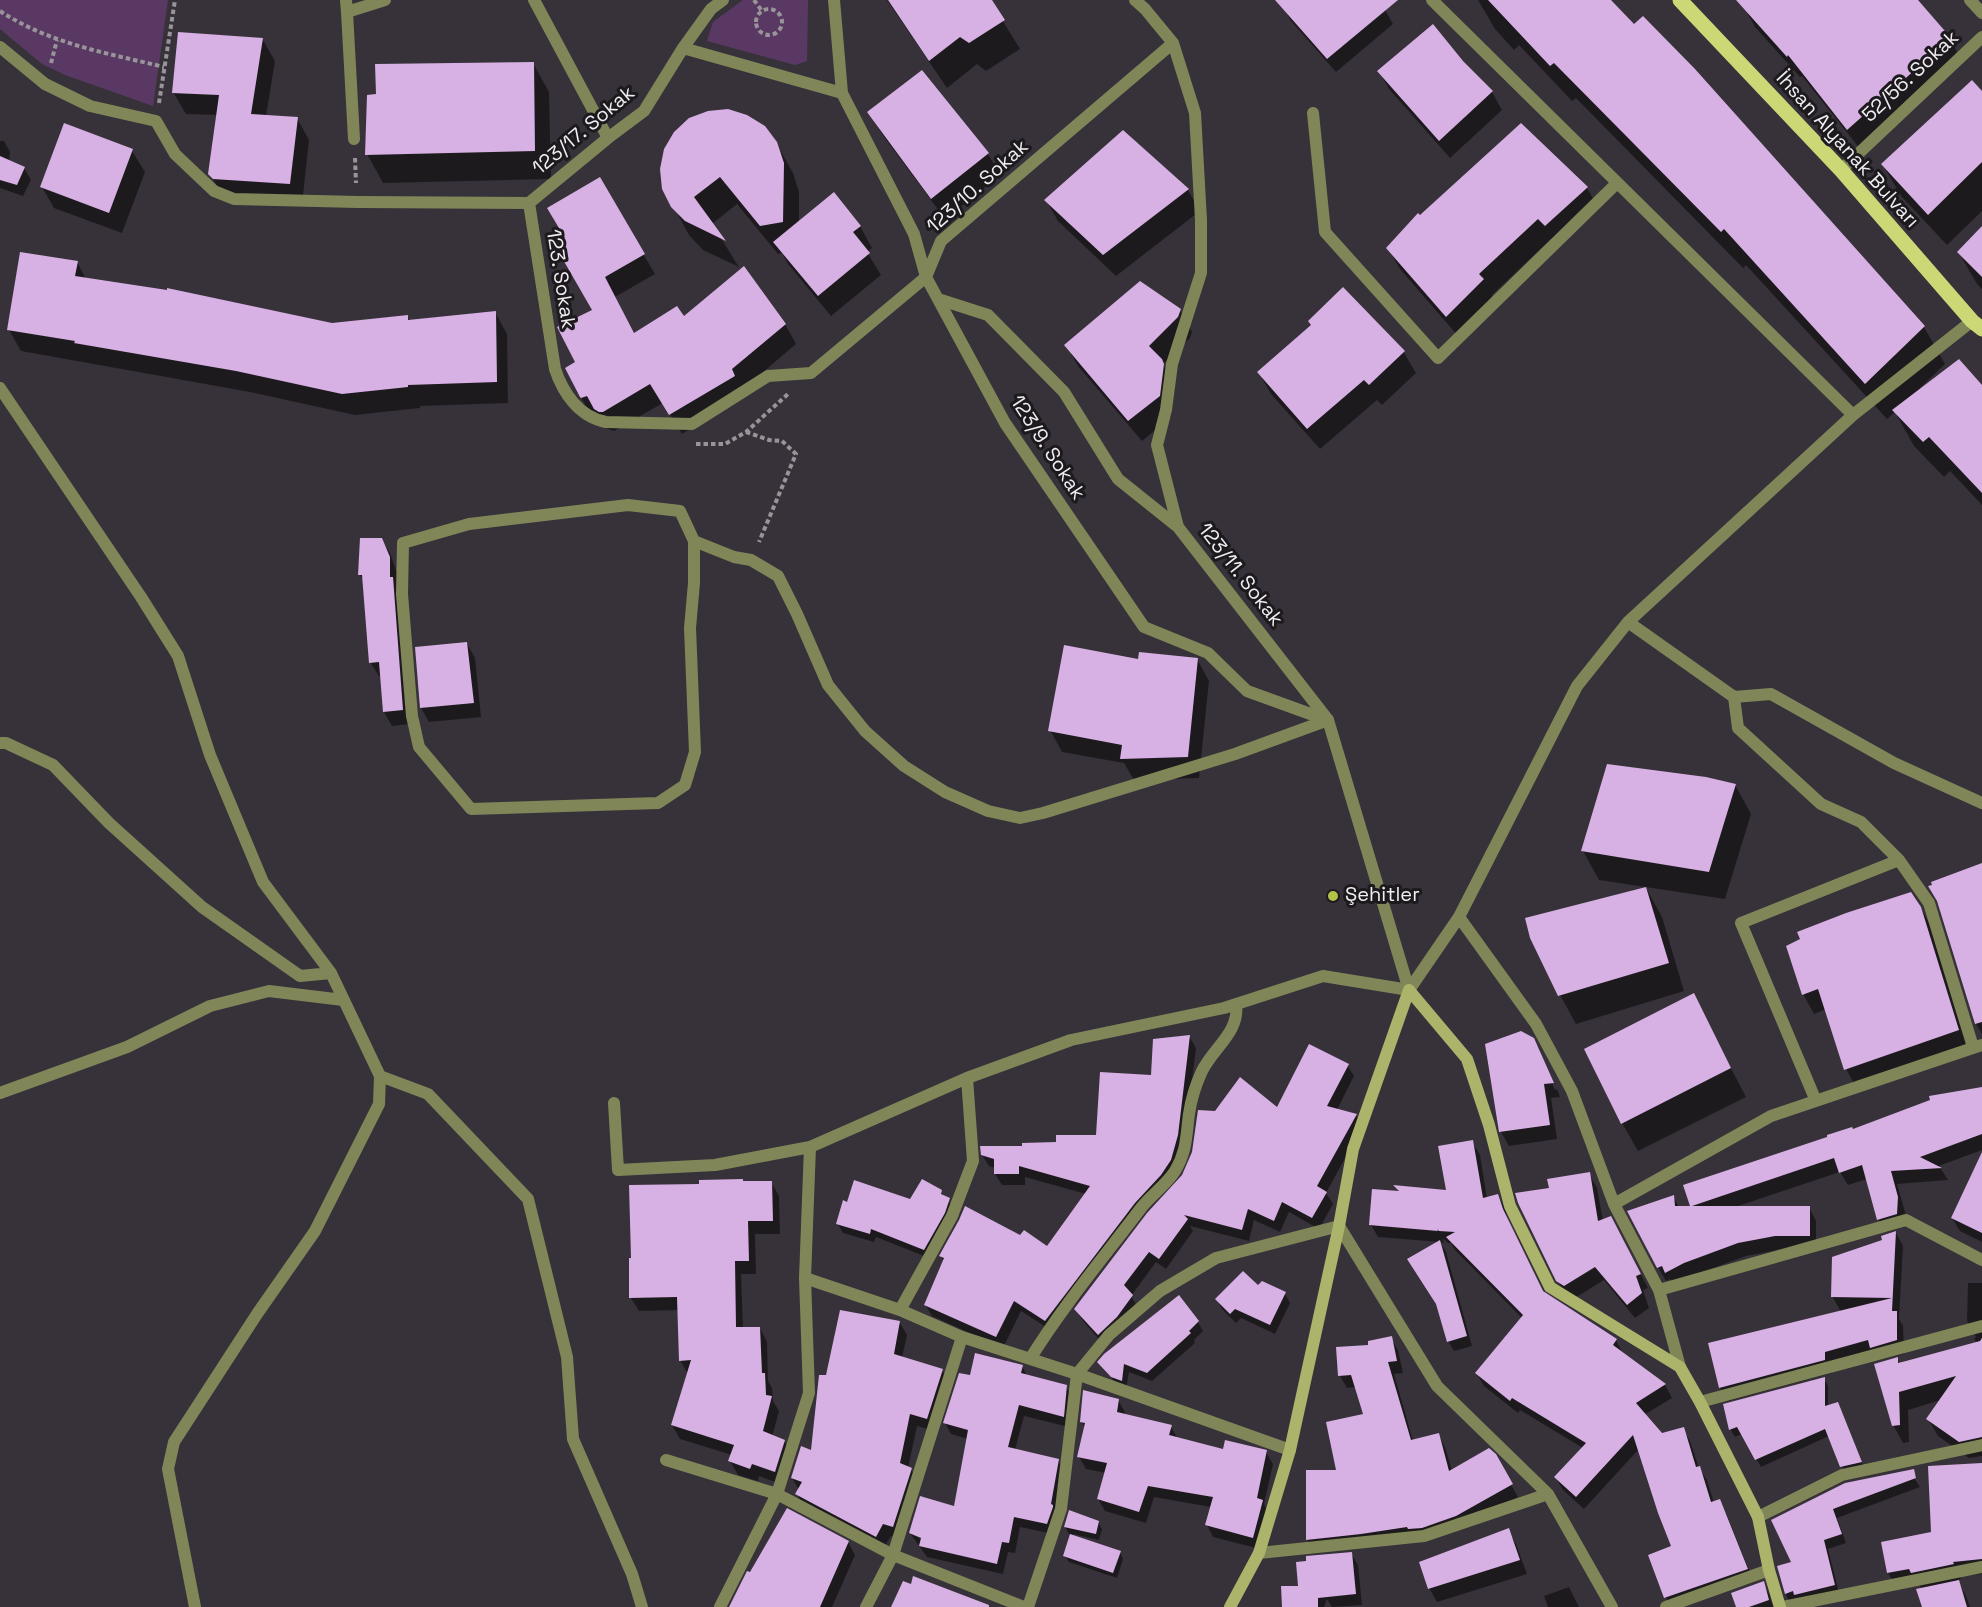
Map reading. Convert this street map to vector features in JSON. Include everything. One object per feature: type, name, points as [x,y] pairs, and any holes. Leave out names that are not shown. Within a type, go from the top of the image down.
[{"type":"main road","name":"İhsan Alyanak Bulvarı","points":[[1680,0],[1840,170],[1977,325]]},
{"type":"street","points":[[354,139],[346,6],[385,0]]},
{"type":"street","points":[[534,0],[608,138]]},
{"type":"street","name":"123/17. Sokak","points":[[529,203],[644,111],[683,48],[711,9],[723,0]]},
{"type":"street","name":"123/9. Sokak","points":[[834,0],[842,93],[914,234],[926,277],[1005,423],[1144,627],[1208,653],[1247,691],[1328,720]]},
{"type":"street","name":"123/11. Sokak","points":[[1134,0],[1145,9],[1173,43],[1195,113],[1201,220],[1201,273],[1172,364],[1166,410],[1157,445],[1178,527],[1328,720],[1409,990]]},
{"type":"street","points":[[1432,0],[1616,184],[1853,415]]},
{"type":"street","points":[[1970,0],[1982,13]]},
{"type":"street","name":"52/56. Sokak","points":[[1840,170],[1982,37]]},
{"type":"street","name":"123/10. Sokak","points":[[692,424],[768,376],[811,373],[926,277],[941,242],[1173,43]]},
{"type":"street","points":[[0,47],[45,84],[90,106],[156,122],[176,154],[214,191],[234,199],[529,203]]},
{"type":"street","points":[[683,48],[842,93]]},
{"type":"street","points":[[1313,113],[1325,232],[1438,358],[1616,184]]},
{"type":"street","name":"123. Sokak","points":[[529,203],[555,369],[561,387],[571,401],[595,420],[692,424]]},
{"type":"street","points":[[938,298],[988,315],[1064,392],[1118,479],[1178,527]]},
{"type":"street","points":[[1230,1607],[1259,1553],[1290,1450],[1339,1226],[1353,1149],[1409,990],[1459,917],[1577,686],[1628,622],[1853,415],[1977,325]]},
{"type":"street","points":[[0,388],[141,597],[178,656],[210,755],[263,882],[331,973],[380,1076],[380,1104],[315,1231],[251,1323],[174,1442],[168,1469],[195,1607]]},
{"type":"street","points":[[694,541],[694,583],[690,628],[695,752],[685,785],[658,803],[471,810],[419,747],[412,716],[402,594],[403,543],[469,524],[628,505],[680,511],[694,541],[734,557],[751,560],[778,576],[828,685],[865,731],[904,766],[945,792],[988,811],[1020,818],[1043,813],[1235,754],[1328,720]]},
{"type":"street","points":[[1628,622],[1734,697],[1771,694],[1894,763],[1982,803]]},
{"type":"street","points":[[1614,1204],[1771,1116],[1977,1046],[1929,903],[1899,860],[1861,822],[1821,804],[1738,728],[1734,697]]},
{"type":"street","points":[[0,743],[6,743],[53,765],[109,823],[202,907],[300,976],[331,973]]},
{"type":"street","points":[[1816,1101],[1741,923],[1899,860]]},
{"type":"street","points":[[1459,917],[1536,1024],[1572,1091],[1614,1204],[1659,1290],[1680,1367],[1701,1402],[1758,1517],[1769,1570],[1782,1607],[1982,1567]]},
{"type":"street","points":[[614,1103],[618,1170],[715,1165],[810,1147],[966,1078],[1071,1040],[1224,1008],[1323,976],[1409,990],[1467,1059],[1489,1125],[1510,1206],[1550,1287],[1680,1367]]},
{"type":"street","points":[[0,1093],[127,1047],[210,1006],[269,991],[343,1000]]},
{"type":"street","points":[[1030,1359],[1071,1297],[1125,1232],[1148,1200],[1174,1172],[1188,1140],[1189,1115],[1202,1070],[1235,1024],[1236,1004]]},
{"type":"street","points":[[380,1076],[428,1094],[528,1199],[567,1357],[573,1439],[632,1574],[642,1607]]},
{"type":"street","points":[[900,1310],[952,1216],[973,1161],[966,1078]]},
{"type":"street","points":[[720,1607],[777,1494],[809,1394],[805,1278],[810,1147]]},
{"type":"street","points":[[1659,1290],[1905,1220],[1982,1260]]},
{"type":"street","points":[[666,1460],[777,1494],[892,1556],[1026,1607],[1061,1509],[1077,1374],[1109,1335],[1160,1291],[1216,1258],[1339,1226]]},
{"type":"street","points":[[1339,1226],[1437,1386],[1548,1494],[1612,1607]]},
{"type":"street","points":[[805,1278],[900,1310],[962,1337],[1077,1374],[1290,1450]]},
{"type":"street","points":[[1701,1402],[1982,1326]]},
{"type":"street","points":[[866,1607],[892,1556],[962,1337]]},
{"type":"street","points":[[1758,1517],[1842,1475],[1982,1445]]},
{"type":"street","points":[[1259,1553],[1424,1536],[1548,1494]]},
{"type":"street","points":[[1666,1607],[1769,1570]]},
{"type":"path","points":[[156,122],[175,0]]},
{"type":"path","points":[[754,0],[762,11]]},
{"type":"path","points":[[771,9],[781,17],[781,26],[776,33],[768,35],[758,29],[756,21],[762,11],[771,9]]},
{"type":"path","points":[[0,11],[21,25],[57,40],[164,67]]},
{"type":"path","points":[[354,139],[358,202]]},
{"type":"path","points":[[746,432],[769,440],[782,441],[796,454],[751,560]]},
{"type":"shaded area","points":[[0,0],[168,0],[153,106],[65,75],[42,64],[0,29]]},
{"type":"shaded area","points":[[743,0],[808,0],[807,61],[795,65],[707,41],[713,22]]},
{"type":"building","points":[[888,0],[992,0],[1005,20],[969,43],[960,37],[929,61]]},
{"type":"building","points":[[1275,0],[1398,0],[1327,59]]},
{"type":"building","points":[[1488,0],[1611,0],[1634,24],[1643,16],[1695,69],[1925,326],[1865,384],[1724,229],[1721,232],[1554,63],[1550,66]]},
{"type":"building","points":[[1736,0],[1918,0],[1951,38],[1847,130],[1788,55],[1787,57]]},
{"type":"building","points":[[1433,24],[1463,61],[1493,91],[1439,141],[1377,71]]},
{"type":"building","points":[[178,32],[263,38],[251,114],[298,117],[290,184],[213,179],[208,174],[219,95],[172,93]]},
{"type":"building","points":[[534,62],[535,151],[365,155],[367,95],[376,94],[375,64]]},
{"type":"building","points":[[922,70],[989,153],[931,199],[867,112]]},
{"type":"building","points":[[1972,80],[1982,91],[1982,162],[1928,215],[1881,164]]},
{"type":"building","points":[[728,109],[747,115],[765,126],[777,142],[784,163],[783,222],[760,226],[720,177],[694,197],[726,241],[685,221],[671,207],[662,189],[660,169],[664,149],[674,132],[689,118],[708,111]]},
{"type":"building","points":[[64,123],[133,149],[109,213],[40,187]]},
{"type":"building","points":[[1521,123],[1588,187],[1545,226],[1538,219],[1479,274],[1484,279],[1446,317],[1386,248],[1418,213],[1420,215]]},
{"type":"building","points":[[1123,130],[1189,189],[1103,255],[1044,200]]},
{"type":"building","points":[[0,156],[25,167],[17,185],[0,180]]},
{"type":"building","points":[[600,177],[645,254],[605,277],[634,333],[677,306],[684,316],[744,266],[786,324],[732,369],[735,376],[669,415],[650,384],[603,412],[599,412],[594,409],[587,396],[580,397],[565,368],[575,362],[557,327],[592,310],[554,244],[565,238],[547,208]]},
{"type":"building","points":[[834,192],[861,226],[853,232],[870,253],[818,296],[773,242]]},
{"type":"building","points":[[1982,226],[1982,277],[1957,252]]},
{"type":"building","points":[[20,252],[78,261],[75,276],[167,290],[167,288],[332,323],[408,315],[408,320],[496,311],[497,382],[408,385],[408,387],[342,394],[236,371],[7,330]]},
{"type":"building","points":[[1140,281],[1181,309],[1178,317],[1149,346],[1164,364],[1160,396],[1128,421],[1064,345]]},
{"type":"building","points":[[1343,287],[1405,351],[1369,385],[1364,380],[1307,429],[1257,372],[1311,325],[1308,321]]},
{"type":"building","points":[[1959,359],[1982,385],[1982,493],[1929,437],[1923,442],[1892,410]]},
{"type":"building","points":[[360,538],[382,538],[390,557],[403,710],[383,712],[379,662],[369,663],[362,575],[358,575]]},
{"type":"building","points":[[467,642],[474,703],[420,708],[415,647]]},
{"type":"building","points":[[1064,645],[1138,659],[1139,652],[1198,658],[1188,757],[1120,759],[1122,745],[1048,731]]},
{"type":"building","points":[[1607,764],[1706,777],[1736,784],[1709,872],[1581,851]]},
{"type":"building","points":[[1982,863],[1982,1022],[1975,1024],[1937,901],[1928,886],[1932,885],[1931,882]]},
{"type":"building","points":[[1646,887],[1669,963],[1558,996],[1530,938],[1525,918]]},
{"type":"building","points":[[1911,892],[1921,907],[1959,1030],[1844,1070],[1818,989],[1802,995],[1786,946],[1800,939],[1797,932]]},
{"type":"building","points":[[1694,993],[1731,1068],[1621,1124],[1584,1049]]},
{"type":"building","points":[[1521,1031],[1534,1038],[1554,1083],[1544,1084],[1550,1125],[1499,1132],[1485,1044]]},
{"type":"building","points":[[1190,1035],[1178,1135],[1171,1160],[1161,1175],[1135,1203],[1045,1321],[1014,1301],[996,1337],[924,1305],[944,1258],[939,1256],[965,1206],[1020,1235],[1024,1230],[1047,1246],[1090,1186],[1019,1166],[1019,1174],[994,1174],[994,1159],[981,1155],[980,1146],[1022,1146],[1022,1143],[1056,1142],[1056,1135],[1096,1135],[1100,1072],[1151,1075],[1153,1039]]},
{"type":"building","points":[[1309,1044],[1349,1064],[1327,1106],[1357,1114],[1317,1186],[1327,1192],[1312,1218],[1282,1202],[1274,1221],[1248,1209],[1242,1230],[1184,1215],[1188,1219],[1159,1259],[1149,1252],[1124,1285],[1133,1295],[1117,1317],[1098,1335],[1074,1309],[1147,1213],[1182,1175],[1192,1152],[1198,1110],[1215,1111],[1240,1077],[1277,1107]]},
{"type":"building","points":[[1982,1087],[1982,1134],[1920,1157],[1942,1168],[1891,1171],[1898,1197],[1897,1214],[1877,1220],[1862,1165],[1839,1173],[1834,1158],[1692,1206],[1810,1206],[1810,1236],[1775,1236],[1738,1243],[1684,1263],[1665,1273],[1662,1266],[1657,1268],[1627,1211],[1674,1195],[1675,1206],[1690,1206],[1683,1185],[1827,1137],[1827,1135],[1852,1127],[1853,1129],[1930,1100],[1929,1096]]},
{"type":"building","points":[[1473,1140],[1483,1198],[1498,1194],[1543,1291],[1617,1339],[1613,1345],[1666,1384],[1636,1403],[1662,1433],[1684,1427],[1696,1467],[1700,1466],[1711,1502],[1720,1499],[1748,1569],[1664,1598],[1648,1555],[1671,1546],[1633,1435],[1576,1497],[1554,1477],[1586,1443],[1512,1398],[1510,1401],[1475,1373],[1523,1315],[1446,1237],[1455,1232],[1369,1225],[1372,1189],[1399,1191],[1393,1185],[1446,1190],[1438,1146]]},
{"type":"building","points":[[1982,1152],[1982,1233],[1951,1218]]},
{"type":"building","points":[[1590,1172],[1598,1221],[1611,1216],[1641,1274],[1636,1276],[1642,1293],[1627,1305],[1595,1267],[1564,1286],[1556,1281],[1515,1193],[1549,1188],[1547,1179]]},
{"type":"building","points":[[743,1179],[743,1181],[772,1181],[773,1221],[748,1221],[749,1261],[735,1261],[736,1327],[760,1327],[762,1373],[765,1373],[766,1395],[772,1396],[763,1431],[785,1440],[775,1472],[752,1464],[750,1469],[728,1461],[734,1445],[671,1425],[691,1360],[679,1361],[677,1297],[629,1298],[629,1258],[631,1258],[629,1185],[699,1184],[699,1180]]},
{"type":"building","points":[[922,1179],[942,1190],[941,1194],[950,1198],[945,1213],[924,1250],[871,1229],[870,1234],[836,1224],[843,1200],[847,1202],[854,1180],[910,1199]]},
{"type":"building","points":[[1896,1231],[1892,1311],[1897,1311],[1897,1340],[1870,1348],[1868,1340],[1825,1352],[1825,1360],[1719,1388],[1708,1343],[1892,1298],[1831,1297],[1832,1257],[1882,1240],[1881,1236]]},
{"type":"building","points":[[1440,1240],[1467,1336],[1447,1342],[1436,1304],[1407,1259]]},
{"type":"building","points":[[1243,1271],[1258,1285],[1262,1281],[1286,1292],[1270,1325],[1235,1309],[1230,1314],[1215,1299]]},
{"type":"building","points":[[1179,1295],[1199,1321],[1189,1331],[1191,1333],[1147,1373],[1124,1364],[1122,1381],[1111,1377],[1097,1362]]},
{"type":"building","points":[[840,1310],[900,1321],[894,1354],[943,1369],[927,1419],[910,1414],[900,1463],[912,1468],[893,1527],[883,1524],[876,1537],[795,1494],[802,1482],[791,1478],[801,1446],[811,1450],[819,1375],[826,1375]]},
{"type":"building","points":[[1392,1336],[1397,1361],[1388,1362],[1411,1440],[1439,1433],[1449,1471],[1489,1448],[1496,1454],[1513,1484],[1456,1516],[1422,1528],[1408,1529],[1407,1527],[1306,1540],[1306,1470],[1336,1470],[1326,1422],[1363,1414],[1351,1375],[1338,1376],[1336,1347],[1368,1345],[1368,1341]]},
{"type":"building","points":[[1982,1338],[1982,1437],[1959,1442],[1926,1419],[1956,1376],[1899,1392],[1900,1425],[1892,1426],[1874,1364],[1898,1357],[1898,1363],[1980,1341]]},
{"type":"building","points":[[975,1353],[1023,1365],[1021,1373],[1067,1385],[1064,1417],[1019,1405],[1008,1447],[1059,1459],[1051,1504],[1053,1507],[1047,1524],[1014,1517],[1009,1543],[1002,1542],[997,1564],[919,1546],[921,1538],[909,1533],[920,1496],[954,1506],[968,1430],[943,1423],[959,1373],[970,1375]]},
{"type":"building","points":[[1825,1377],[1825,1406],[1838,1402],[1862,1462],[1840,1467],[1825,1429],[1755,1460],[1737,1427],[1729,1430],[1723,1404]]},
{"type":"building","points":[[1083,1390],[1119,1399],[1117,1412],[1172,1425],[1169,1435],[1223,1449],[1225,1440],[1267,1450],[1257,1498],[1263,1500],[1253,1538],[1205,1525],[1213,1497],[1148,1486],[1139,1512],[1097,1499],[1107,1463],[1077,1457],[1085,1423],[1080,1422]]},
{"type":"building","points":[[1982,1463],[1982,1559],[1953,1562],[1954,1564],[1911,1573],[1909,1569],[1887,1573],[1881,1542],[1931,1532],[1928,1466]]},
{"type":"building","points":[[1914,1469],[1916,1478],[1833,1509],[1842,1534],[1824,1540],[1835,1585],[1794,1595],[1793,1591],[1785,1594],[1777,1566],[1791,1562],[1771,1520],[1845,1483]]},
{"type":"building","points":[[787,1508],[849,1541],[820,1607],[729,1607],[747,1571],[750,1572]]},
{"type":"building","points":[[1069,1510],[1099,1521],[1096,1534],[1064,1527]]},
{"type":"building","points":[[1509,1528],[1520,1560],[1428,1589],[1419,1562]]},
{"type":"building","points":[[1070,1534],[1121,1551],[1113,1573],[1063,1556]]},
{"type":"building","points":[[1352,1552],[1356,1594],[1318,1598],[1318,1607],[1282,1607],[1281,1586],[1298,1586],[1296,1562],[1306,1561],[1306,1556]]},
{"type":"building","points":[[913,1576],[989,1605],[989,1607],[891,1607],[903,1581],[911,1584]]},
{"type":"building","points":[[1959,1580],[1967,1607],[1922,1607],[1916,1589]]},
{"type":"building","points":[[1764,1581],[1769,1600],[1749,1607],[1736,1607],[1731,1593]]},
{"type":"place","name":"Şehitler","points":[[1333,896]]}]
